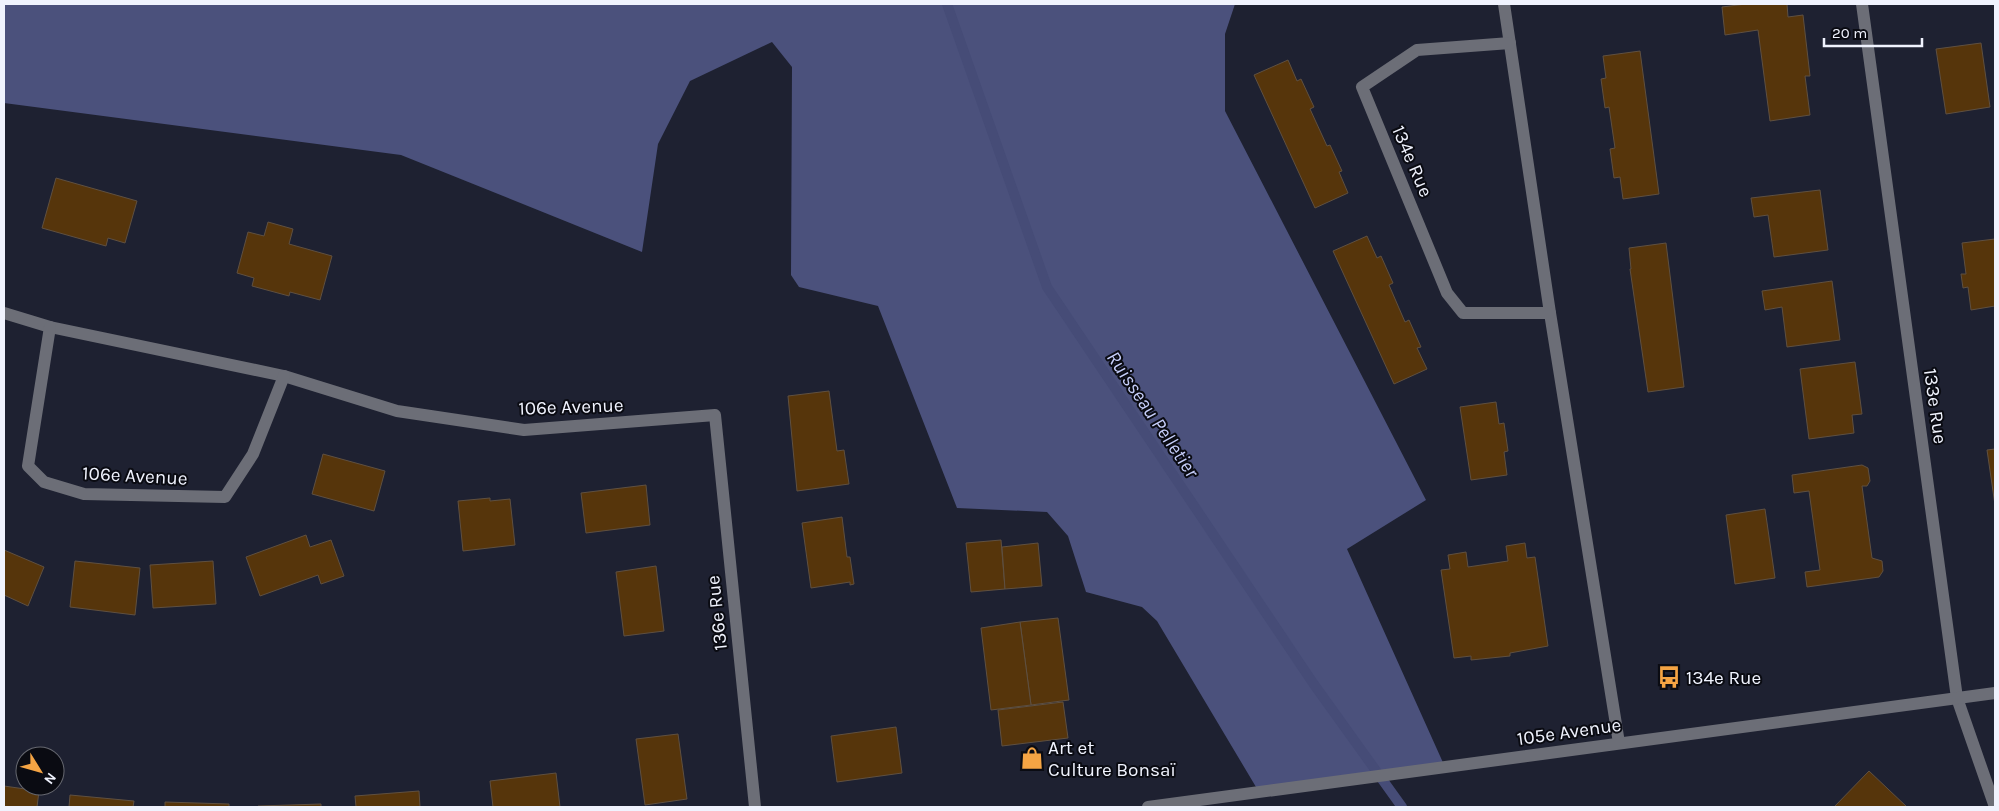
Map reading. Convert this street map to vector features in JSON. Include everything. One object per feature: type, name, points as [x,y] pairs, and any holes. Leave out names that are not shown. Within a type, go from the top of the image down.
[{"type":"street","points":[[1504,4],[1550,313],[1619,743]]},
{"type":"street","name":"133e Rue","points":[[1862,4],[1957,698],[1995,807]]},
{"type":"street","name":"134e Rue","points":[[1510,43],[1416,50],[1362,88],[1447,293],[1464,312],[1550,313]]},
{"type":"street","name":"106e Avenue","points":[[4,313],[50,327],[284,376],[397,410],[524,430],[715,415]]},
{"type":"street","name":"106e Avenue","points":[[50,327],[28,466],[44,482],[84,494],[224,497],[253,454],[284,376]]},
{"type":"street","name":"136e Rue","points":[[715,415],[755,807]]},
{"type":"street","name":"105e Avenue","points":[[1148,807],[1995,693]]},
{"type":"shaded area","points":[[4,4],[1235,4],[1225,34],[1225,111],[1426,500],[1347,549],[1445,767],[1259,792],[1157,621],[1142,607],[1086,592],[1068,536],[1047,512],[957,508],[878,306],[799,287],[791,275],[792,67],[772,42],[690,81],[658,144],[642,252],[401,155],[4,103]]},
{"type":"building","points":[[1746,4],[1787,4],[1788,17],[1803,15],[1810,76],[1805,76],[1810,115],[1770,121],[1758,30],[1725,35],[1722,7]]},
{"type":"building","points":[[1981,43],[1990,107],[1946,114],[1936,49]]},
{"type":"building","points":[[1640,51],[1659,194],[1623,199],[1620,177],[1614,178],[1610,149],[1615,148],[1609,107],[1605,108],[1601,79],[1606,78],[1603,56]]},
{"type":"building","points":[[1288,60],[1297,81],[1301,79],[1314,107],[1310,109],[1327,146],[1330,145],[1342,171],[1339,172],[1348,193],[1315,208],[1254,75]]},
{"type":"building","points":[[56,178],[137,201],[125,243],[108,238],[106,246],[42,228]]},
{"type":"building","points":[[1820,190],[1828,250],[1774,257],[1768,215],[1754,217],[1751,198]]},
{"type":"building","points":[[268,222],[293,229],[289,244],[332,256],[320,300],[290,292],[289,296],[252,286],[254,278],[237,273],[248,232],[264,236]]},
{"type":"building","points":[[1367,236],[1377,258],[1381,256],[1393,283],[1389,285],[1405,322],[1409,320],[1421,347],[1417,348],[1427,369],[1394,384],[1333,251]]},
{"type":"building","points":[[1995,239],[1995,306],[1971,310],[1968,287],[1963,288],[1961,274],[1966,274],[1962,243]]},
{"type":"building","points":[[1666,243],[1684,387],[1648,392],[1630,269],[1629,248]]},
{"type":"building","points":[[1832,281],[1840,340],[1787,347],[1782,307],[1765,310],[1762,291]]},
{"type":"building","points":[[1855,362],[1862,414],[1852,415],[1854,433],[1809,439],[1800,369]]},
{"type":"building","points":[[829,391],[837,451],[844,450],[849,484],[797,491],[788,396]]},
{"type":"building","points":[[1496,402],[1499,424],[1504,423],[1508,451],[1504,452],[1507,475],[1471,480],[1460,407]]},
{"type":"building","points":[[1995,449],[1995,505],[1987,450]]},
{"type":"building","points":[[323,454],[385,471],[374,511],[312,494]]},
{"type":"building","points":[[1862,465],[1868,468],[1870,481],[1867,486],[1862,486],[1872,558],[1882,561],[1883,571],[1879,577],[1807,587],[1805,572],[1820,570],[1809,491],[1794,493],[1792,475]]},
{"type":"building","points":[[646,485],[650,525],[586,533],[581,493]]},
{"type":"building","points":[[490,498],[490,501],[510,499],[515,545],[463,551],[458,501]]},
{"type":"building","points":[[1765,509],[1775,578],[1735,584],[1726,515]]},
{"type":"building","points":[[842,517],[847,557],[850,557],[854,584],[850,585],[850,582],[811,588],[802,523]]},
{"type":"building","points":[[306,535],[310,547],[331,540],[344,576],[321,584],[318,575],[260,596],[246,557]]},
{"type":"building","points":[[1001,540],[1005,589],[971,592],[966,543]]},
{"type":"building","points":[[1038,543],[1042,586],[1005,589],[1002,547]]},
{"type":"building","points":[[1525,543],[1527,558],[1535,557],[1548,646],[1510,653],[1510,656],[1471,660],[1471,656],[1454,658],[1441,570],[1450,569],[1448,555],[1466,552],[1468,567],[1508,561],[1506,546]]},
{"type":"building","points":[[4,550],[44,567],[28,606],[4,595]]},
{"type":"building","points":[[75,561],[140,568],[135,615],[70,607]]},
{"type":"building","points":[[213,561],[216,604],[153,608],[150,565]]},
{"type":"building","points":[[656,566],[664,631],[624,636],[616,572]]},
{"type":"building","points":[[1058,618],[1069,700],[1031,705],[1020,622]]},
{"type":"building","points":[[1020,622],[1031,705],[991,710],[981,628]]},
{"type":"building","points":[[1063,702],[1068,738],[1002,746],[998,710]]},
{"type":"building","points":[[896,727],[902,773],[837,782],[831,736]]},
{"type":"building","points":[[678,734],[687,799],[645,805],[636,739]]},
{"type":"building","points":[[1869,771],[1907,807],[1834,807]]},
{"type":"building","points":[[556,773],[560,807],[493,807],[490,781]]},
{"type":"building","points":[[4,786],[15,788],[15,796],[38,796],[37,807],[4,807]]},
{"type":"building","points":[[419,791],[420,807],[356,807],[355,796]]},
{"type":"building","points":[[70,795],[134,801],[133,807],[69,807]]},
{"type":"building","points":[[165,802],[229,804],[229,807],[165,807]]},
{"type":"building","points":[[321,804],[321,807],[258,807],[258,806]]},
{"type":"waterway","name":"Ruisseau Pelletier","points":[[947,4],[1047,287],[1313,683],[1402,807]]},
{"type":"place","name":"134e Rue","points":[[1669,677]]},
{"type":"place","name":"Art et Culture Bonsaï","points":[[1032,758]]}]
